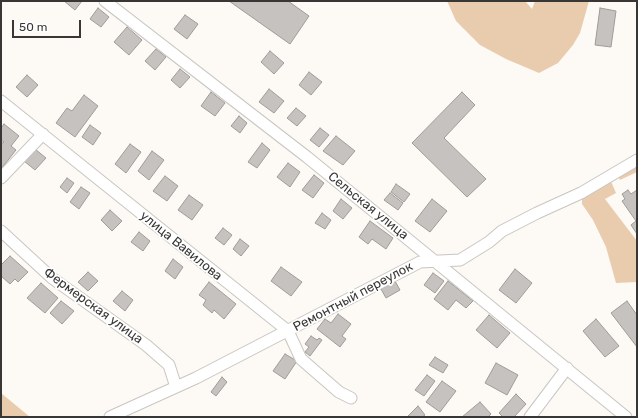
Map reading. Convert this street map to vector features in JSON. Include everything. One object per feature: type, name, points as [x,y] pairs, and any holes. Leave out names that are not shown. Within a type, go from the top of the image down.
[{"type":"street","name":"Сельская улица","points":[[105,1],[301,152],[626,417]]},
{"type":"street","name":"улица Вавилова","points":[[1,102],[44,134],[288,331],[301,359],[339,392],[351,398]]},
{"type":"street","points":[[1,178],[44,134]]},
{"type":"street","name":"Ремонтный переулок","points":[[110,417],[176,387],[288,331],[420,262],[460,260],[502,231],[537,212],[581,193],[637,160]]},
{"type":"street","name":"Фермерская улица","points":[[1,231],[52,278],[146,345],[169,365],[176,387]]},
{"type":"street","points":[[530,417],[567,368]]},
{"type":"shaded area","points":[[447,1],[525,1],[532,9],[535,1],[589,1],[580,33],[573,45],[558,63],[539,73],[506,59],[480,45],[456,21]]},
{"type":"shaded area","points":[[637,167],[637,172],[620,180],[618,176]]},
{"type":"shaded area","points":[[610,179],[616,193],[605,199],[637,241],[637,282],[616,283],[606,247],[593,220],[582,204],[582,195]]},
{"type":"shaded area","points":[[1,393],[30,417],[1,417]]},
{"type":"building","points":[[64,1],[82,1],[75,10]]},
{"type":"building","points":[[229,1],[288,1],[309,16],[290,44]]},
{"type":"building","points":[[98,8],[109,17],[101,27],[90,19]]},
{"type":"building","points":[[600,8],[616,11],[611,47],[595,45]]},
{"type":"building","points":[[185,15],[198,24],[187,39],[174,29]]},
{"type":"building","points":[[127,27],[142,40],[129,55],[114,42]]},
{"type":"building","points":[[156,49],[166,57],[155,70],[145,61]]},
{"type":"building","points":[[270,51],[284,63],[274,74],[261,62]]},
{"type":"building","points":[[180,69],[190,77],[180,88],[171,80]]},
{"type":"building","points":[[309,72],[322,82],[311,95],[299,85]]},
{"type":"building","points":[[27,75],[38,85],[27,97],[16,87]]},
{"type":"building","points":[[269,89],[284,101],[274,113],[259,102]]},
{"type":"building","points":[[211,92],[225,103],[215,116],[201,106]]},
{"type":"building","points":[[462,92],[475,105],[444,138],[486,179],[467,197],[412,143]]},
{"type":"building","points":[[84,95],[98,106],[75,137],[56,123],[67,108],[72,111]]},
{"type":"building","points":[[296,108],[306,116],[297,126],[287,118]]},
{"type":"building","points":[[239,116],[247,123],[240,133],[231,126]]},
{"type":"building","points":[[4,124],[19,136],[11,146],[16,150],[1,169],[1,144],[4,142],[1,140],[1,128]]},
{"type":"building","points":[[90,125],[101,133],[93,145],[82,137]]},
{"type":"building","points":[[320,128],[329,135],[319,147],[310,140]]},
{"type":"building","points":[[336,136],[355,151],[343,165],[323,151]]},
{"type":"building","points":[[262,143],[270,150],[257,168],[248,162]]},
{"type":"building","points":[[130,144],[141,152],[126,173],[115,164]]},
{"type":"building","points":[[35,149],[46,158],[35,170],[24,161]]},
{"type":"building","points":[[152,151],[164,160],[149,180],[138,171]]},
{"type":"building","points":[[288,163],[300,172],[290,187],[277,177]]},
{"type":"building","points":[[314,175],[324,183],[313,198],[302,190]]},
{"type":"building","points":[[165,176],[178,186],[167,201],[153,191]]},
{"type":"building","points":[[67,178],[74,183],[67,193],[60,187]]},
{"type":"building","points":[[396,184],[410,194],[404,202],[391,192]]},
{"type":"building","points":[[81,187],[90,193],[79,209],[70,202]]},
{"type":"building","points":[[628,190],[631,194],[637,190],[637,234],[631,225],[636,221],[622,201],[625,199],[622,194]]},
{"type":"building","points":[[390,193],[403,203],[398,210],[384,200]]},
{"type":"building","points":[[189,195],[203,205],[192,220],[178,210]]},
{"type":"building","points":[[341,199],[352,208],[343,219],[333,211]]},
{"type":"building","points":[[432,199],[447,211],[430,232],[415,221]]},
{"type":"building","points":[[110,210],[122,221],[112,231],[101,220]]},
{"type":"building","points":[[322,213],[331,220],[325,229],[315,223]]},
{"type":"building","points":[[370,221],[393,238],[386,249],[372,239],[368,244],[359,237]]},
{"type":"building","points":[[223,228],[232,235],[224,245],[215,238]]},
{"type":"building","points":[[139,232],[150,241],[143,251],[131,242]]},
{"type":"building","points":[[240,239],[249,246],[241,256],[233,249]]},
{"type":"building","points":[[10,256],[28,272],[18,282],[15,279],[10,284],[1,276],[1,265]]},
{"type":"building","points":[[173,259],[183,267],[175,279],[165,271]]},
{"type":"building","points":[[281,267],[302,282],[291,296],[271,281]]},
{"type":"building","points":[[515,269],[532,283],[516,303],[499,290]]},
{"type":"building","points":[[88,272],[98,281],[88,291],[78,282]]},
{"type":"building","points":[[433,273],[444,281],[435,293],[424,285]]},
{"type":"building","points":[[395,281],[400,290],[386,298],[381,289]]},
{"type":"building","points":[[448,281],[473,301],[466,308],[456,300],[448,310],[434,299]]},
{"type":"building","points":[[209,282],[236,304],[224,319],[214,310],[212,313],[203,305],[206,300],[199,295]]},
{"type":"building","points":[[41,283],[58,298],[45,313],[27,298]]},
{"type":"building","points":[[122,291],[133,300],[125,311],[113,301]]},
{"type":"building","points":[[61,301],[74,311],[62,324],[50,313]]},
{"type":"building","points":[[627,301],[637,315],[637,347],[611,313]]},
{"type":"building","points":[[338,314],[351,324],[342,336],[346,339],[340,347],[317,329],[325,319],[331,323]]},
{"type":"building","points":[[489,315],[510,333],[497,348],[476,330]]},
{"type":"building","points":[[596,319],[619,346],[605,357],[583,331]]},
{"type":"building","points":[[311,336],[317,340],[319,338],[322,340],[310,356],[305,352],[309,347],[305,344]]},
{"type":"building","points":[[285,354],[297,361],[285,379],[273,371]]},
{"type":"building","points":[[435,357],[448,365],[443,373],[429,365]]},
{"type":"building","points":[[496,363],[518,375],[507,395],[485,383]]},
{"type":"building","points":[[427,375],[435,381],[424,396],[415,390]]},
{"type":"building","points":[[222,377],[227,382],[216,396],[211,392]]},
{"type":"building","points":[[442,381],[456,391],[440,412],[426,402]]},
{"type":"building","points":[[516,394],[526,404],[514,417],[503,417],[499,413]]},
{"type":"building","points":[[480,402],[491,414],[488,417],[462,417]]},
{"type":"building","points":[[418,406],[425,415],[422,417],[407,417]]}]
